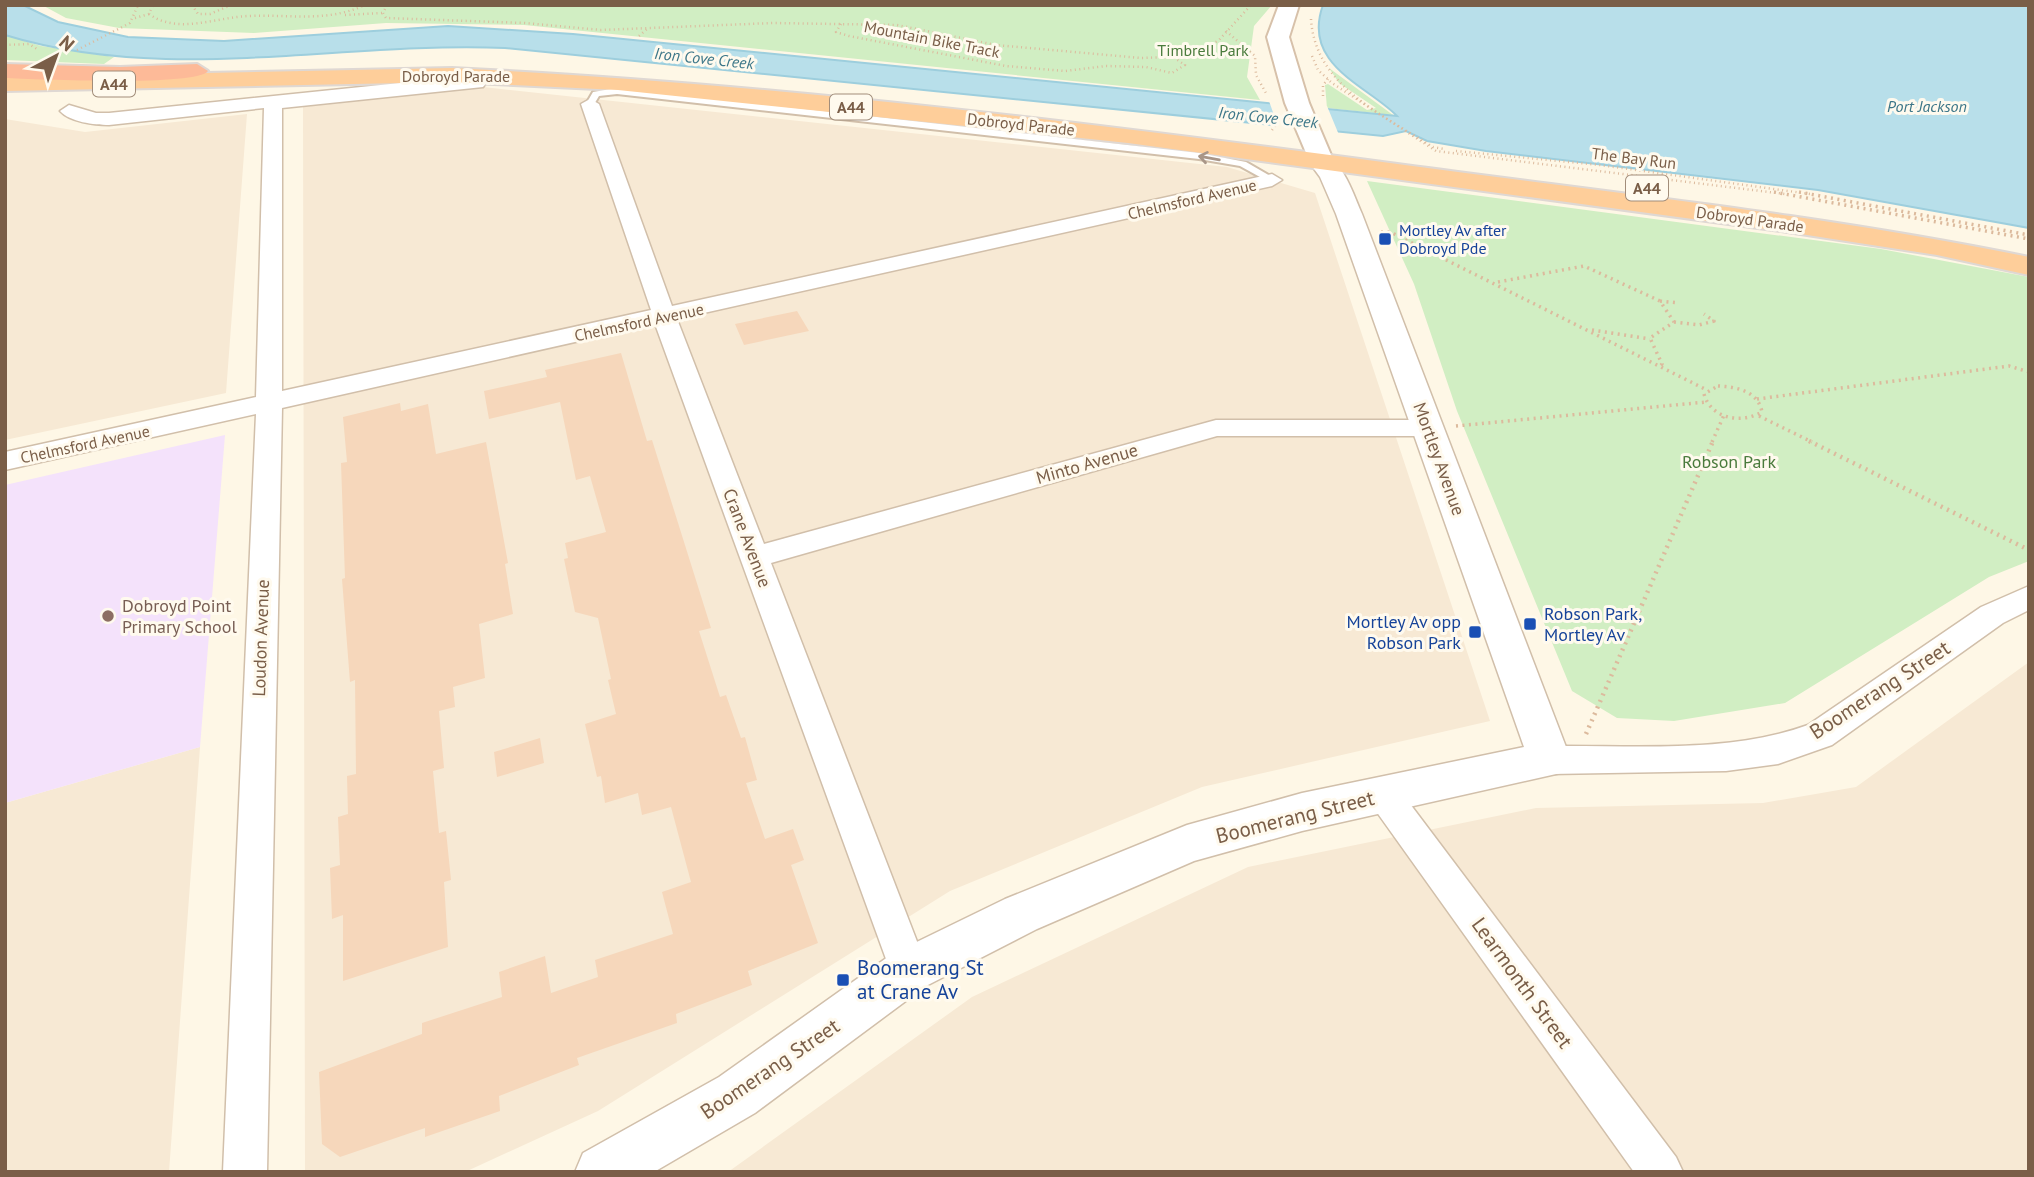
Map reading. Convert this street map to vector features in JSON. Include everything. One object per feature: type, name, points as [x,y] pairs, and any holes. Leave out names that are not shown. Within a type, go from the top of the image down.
[{"type":"highway","name":"Dobroyd Parade","points":[[10,72],[120,74],[487,66],[575,69],[1315,147],[1821,212],[2029,252]]},
{"type":"highway","name":"Dobroyd Parade","points":[[10,72],[531,76],[1114,134],[1315,147],[1937,247],[2029,266]]},
{"type":"main road","points":[[1289,5],[1278,37],[1297,103],[1315,147]]},
{"type":"street","name":"Dobroyd Parade","points":[[69,111],[94,119],[109,119],[256,102],[273,104],[439,84],[477,83]]},
{"type":"street","name":"Loudon Avenue","points":[[245,1172],[269,404],[273,104]]},
{"type":"street","name":"Crane Avenue","points":[[590,104],[664,316],[909,970]]},
{"type":"street","name":"Mortley Avenue","points":[[1315,147],[1332,174],[1356,232],[1428,428],[1563,759]]},
{"type":"street","name":"Chelmsford Avenue","points":[[5,461],[1272,180]]},
{"type":"street","name":"Minto Avenue","points":[[754,557],[1216,428],[1428,428]]},
{"type":"street","name":"Boomerang Street","points":[[602,1172],[737,1095],[909,970],[1021,914],[1187,845],[1302,812],[1493,769],[1563,759],[1726,757],[1778,750],[1820,735],[1992,615],[2029,597]]},
{"type":"street","name":"Learmonth Street","points":[[1383,794],[1661,1172]]},
{"type":"lane","name":"Dobroyd Parade","points":[[590,104],[596,94],[617,91],[1083,141],[1243,164],[1272,180]]},
{"type":"path","points":[[134,19],[138,5]]},
{"type":"path","points":[[66,56],[134,19],[149,14],[153,5]]},
{"type":"path","points":[[192,5],[198,14],[210,14],[231,5]]},
{"type":"path","points":[[337,15],[365,5]]},
{"type":"path","points":[[383,13],[387,5]]},
{"type":"path","points":[[383,13],[386,18],[415,21],[513,23],[601,30],[842,23],[897,25],[996,45],[1141,58],[1172,56],[1204,49],[1251,5]]},
{"type":"path","points":[[149,14],[160,22],[201,23],[251,16],[295,19],[383,13]]},
{"type":"path","name":"The Bay Run","points":[[1312,18],[1310,29],[1315,47],[1332,78],[1428,144],[1449,150],[1768,187],[2029,237]]},
{"type":"path","name":"Mountain Bike Track","points":[[842,23],[836,32],[849,36],[1018,67],[1065,71],[1106,66],[1146,67],[1172,73],[1185,65],[1183,61],[1172,56]]},
{"type":"path","points":[[639,36],[649,27]]},
{"type":"path","points":[[1226,31],[1255,56],[1256,75],[1270,99]]},
{"type":"path","points":[[1310,53],[1318,70],[1327,79]]},
{"type":"path","points":[[1324,105],[1323,85],[1327,79],[1332,78]]},
{"type":"path","name":"The Bay Run","points":[[1327,79],[1422,145],[1436,151],[1762,190],[2029,237]]},
{"type":"path","points":[[1356,232],[1390,232],[1707,390],[1718,386],[1735,387],[1757,399],[1762,408],[1759,416]]},
{"type":"path","points":[[1496,283],[1584,266],[1660,301],[1679,303]]},
{"type":"path","points":[[1660,301],[1674,322]]},
{"type":"path","points":[[1587,329],[1650,339],[1674,322],[1699,325],[1714,321],[1704,314]]},
{"type":"path","points":[[1650,339],[1662,364],[1660,366]]},
{"type":"path","points":[[1757,399],[2009,366],[2029,372]]},
{"type":"path","points":[[1706,402],[1707,390]]},
{"type":"path","points":[[1428,428],[1706,402],[1724,415],[1744,419],[1759,416],[2029,550]]},
{"type":"path","points":[[1563,759],[1724,415]]},
{"type":"shaded area","points":[[483,87],[1227,167],[1315,193],[1490,721],[1202,787],[950,891],[598,1111],[465,1172],[305,1172],[303,107]]},
{"type":"shaded area","points":[[247,114],[226,393],[5,440],[5,119],[85,132]]},
{"type":"shaded area","name":"Dobroyd Point Primary School","points":[[225,435],[200,747],[5,803],[5,485]]},
{"type":"shaded area","points":[[2029,662],[2029,1172],[728,1172],[972,997],[1248,867],[1536,808],[1763,803],[1856,787]]},
{"type":"shaded area","points":[[200,747],[169,1172],[5,1172],[5,803]]},
{"type":"green space","name":"Timbrell Park","points":[[42,5],[1272,5],[1254,26],[1247,77],[1260,100],[524,25],[386,23],[254,33],[119,28],[66,18]]},
{"type":"green space","points":[[5,35],[41,46],[114,57],[104,64],[5,60]]},
{"type":"green space","points":[[1329,68],[1393,115],[1327,108],[1325,85],[1328,84],[1367,110],[1376,108],[1339,83]]},
{"type":"green space","name":"Robson Park","points":[[1367,181],[1881,249],[2029,277],[2029,561],[1989,577],[1785,703],[1674,721],[1617,718],[1572,691],[1457,411],[1414,284]]},
{"type":"water","name":"Port Jackson","points":[[5,5],[23,5],[58,22],[128,37],[224,41],[448,26],[573,34],[1397,116],[1355,84],[1329,59],[1321,43],[1319,26],[1323,5],[2029,5],[2029,228],[1818,190],[1486,151],[1427,141],[1406,131],[1383,136],[505,48],[443,47],[254,58],[129,57],[66,50],[5,35]]},
{"type":"pier","points":[[1269,101],[1327,106],[1339,135],[1271,129],[1276,121]]},
{"type":"building","points":[[797,311],[809,331],[744,345],[735,324]]},
{"type":"building","points":[[621,353],[647,441],[652,440],[711,628],[699,631],[720,697],[726,695],[741,738],[745,737],[757,780],[746,783],[765,839],[793,829],[804,860],[791,865],[818,943],[748,971],[752,985],[676,1014],[677,1023],[577,1058],[579,1065],[499,1096],[500,1111],[425,1137],[425,1128],[340,1157],[322,1144],[319,1072],[422,1034],[422,1023],[502,997],[499,972],[545,956],[551,993],[598,977],[595,960],[673,934],[662,892],[691,882],[671,807],[642,815],[638,793],[605,803],[601,776],[597,777],[585,724],[616,714],[598,618],[575,612],[564,559],[568,558],[565,543],[606,532],[590,476],[576,480],[560,402],[489,419],[484,391],[547,377],[545,370]]},
{"type":"building","points":[[400,403],[401,411],[428,404],[436,454],[486,442],[508,563],[505,564],[513,614],[479,624],[485,678],[453,687],[455,707],[439,711],[444,768],[433,771],[439,833],[446,831],[451,880],[444,882],[448,947],[343,981],[343,915],[332,919],[330,868],[340,865],[338,817],[348,814],[347,776],[356,774],[355,680],[350,682],[342,579],[345,578],[341,463],[347,462],[343,417]]},
{"type":"building","points":[[540,738],[544,763],[497,777],[494,752]]},
{"type":"place","name":"Mortley Av after Dobroyd Pde","points":[[1385,239]]},
{"type":"place","name":"Dobroyd Point Primary School","points":[[108,616]]},
{"type":"place","name":"Robson Park, Mortley Av","points":[[1530,624]]},
{"type":"place","name":"Mortley Av opp Robson Park","points":[[1475,632]]},
{"type":"place","name":"Boomerang St at Crane Av","points":[[843,980]]},
{"type":"water label","name":"Iron Cove Creek","points":[[704,58]]},
{"type":"water label","name":"Iron Cove Creek","points":[[1268,117]]}]
